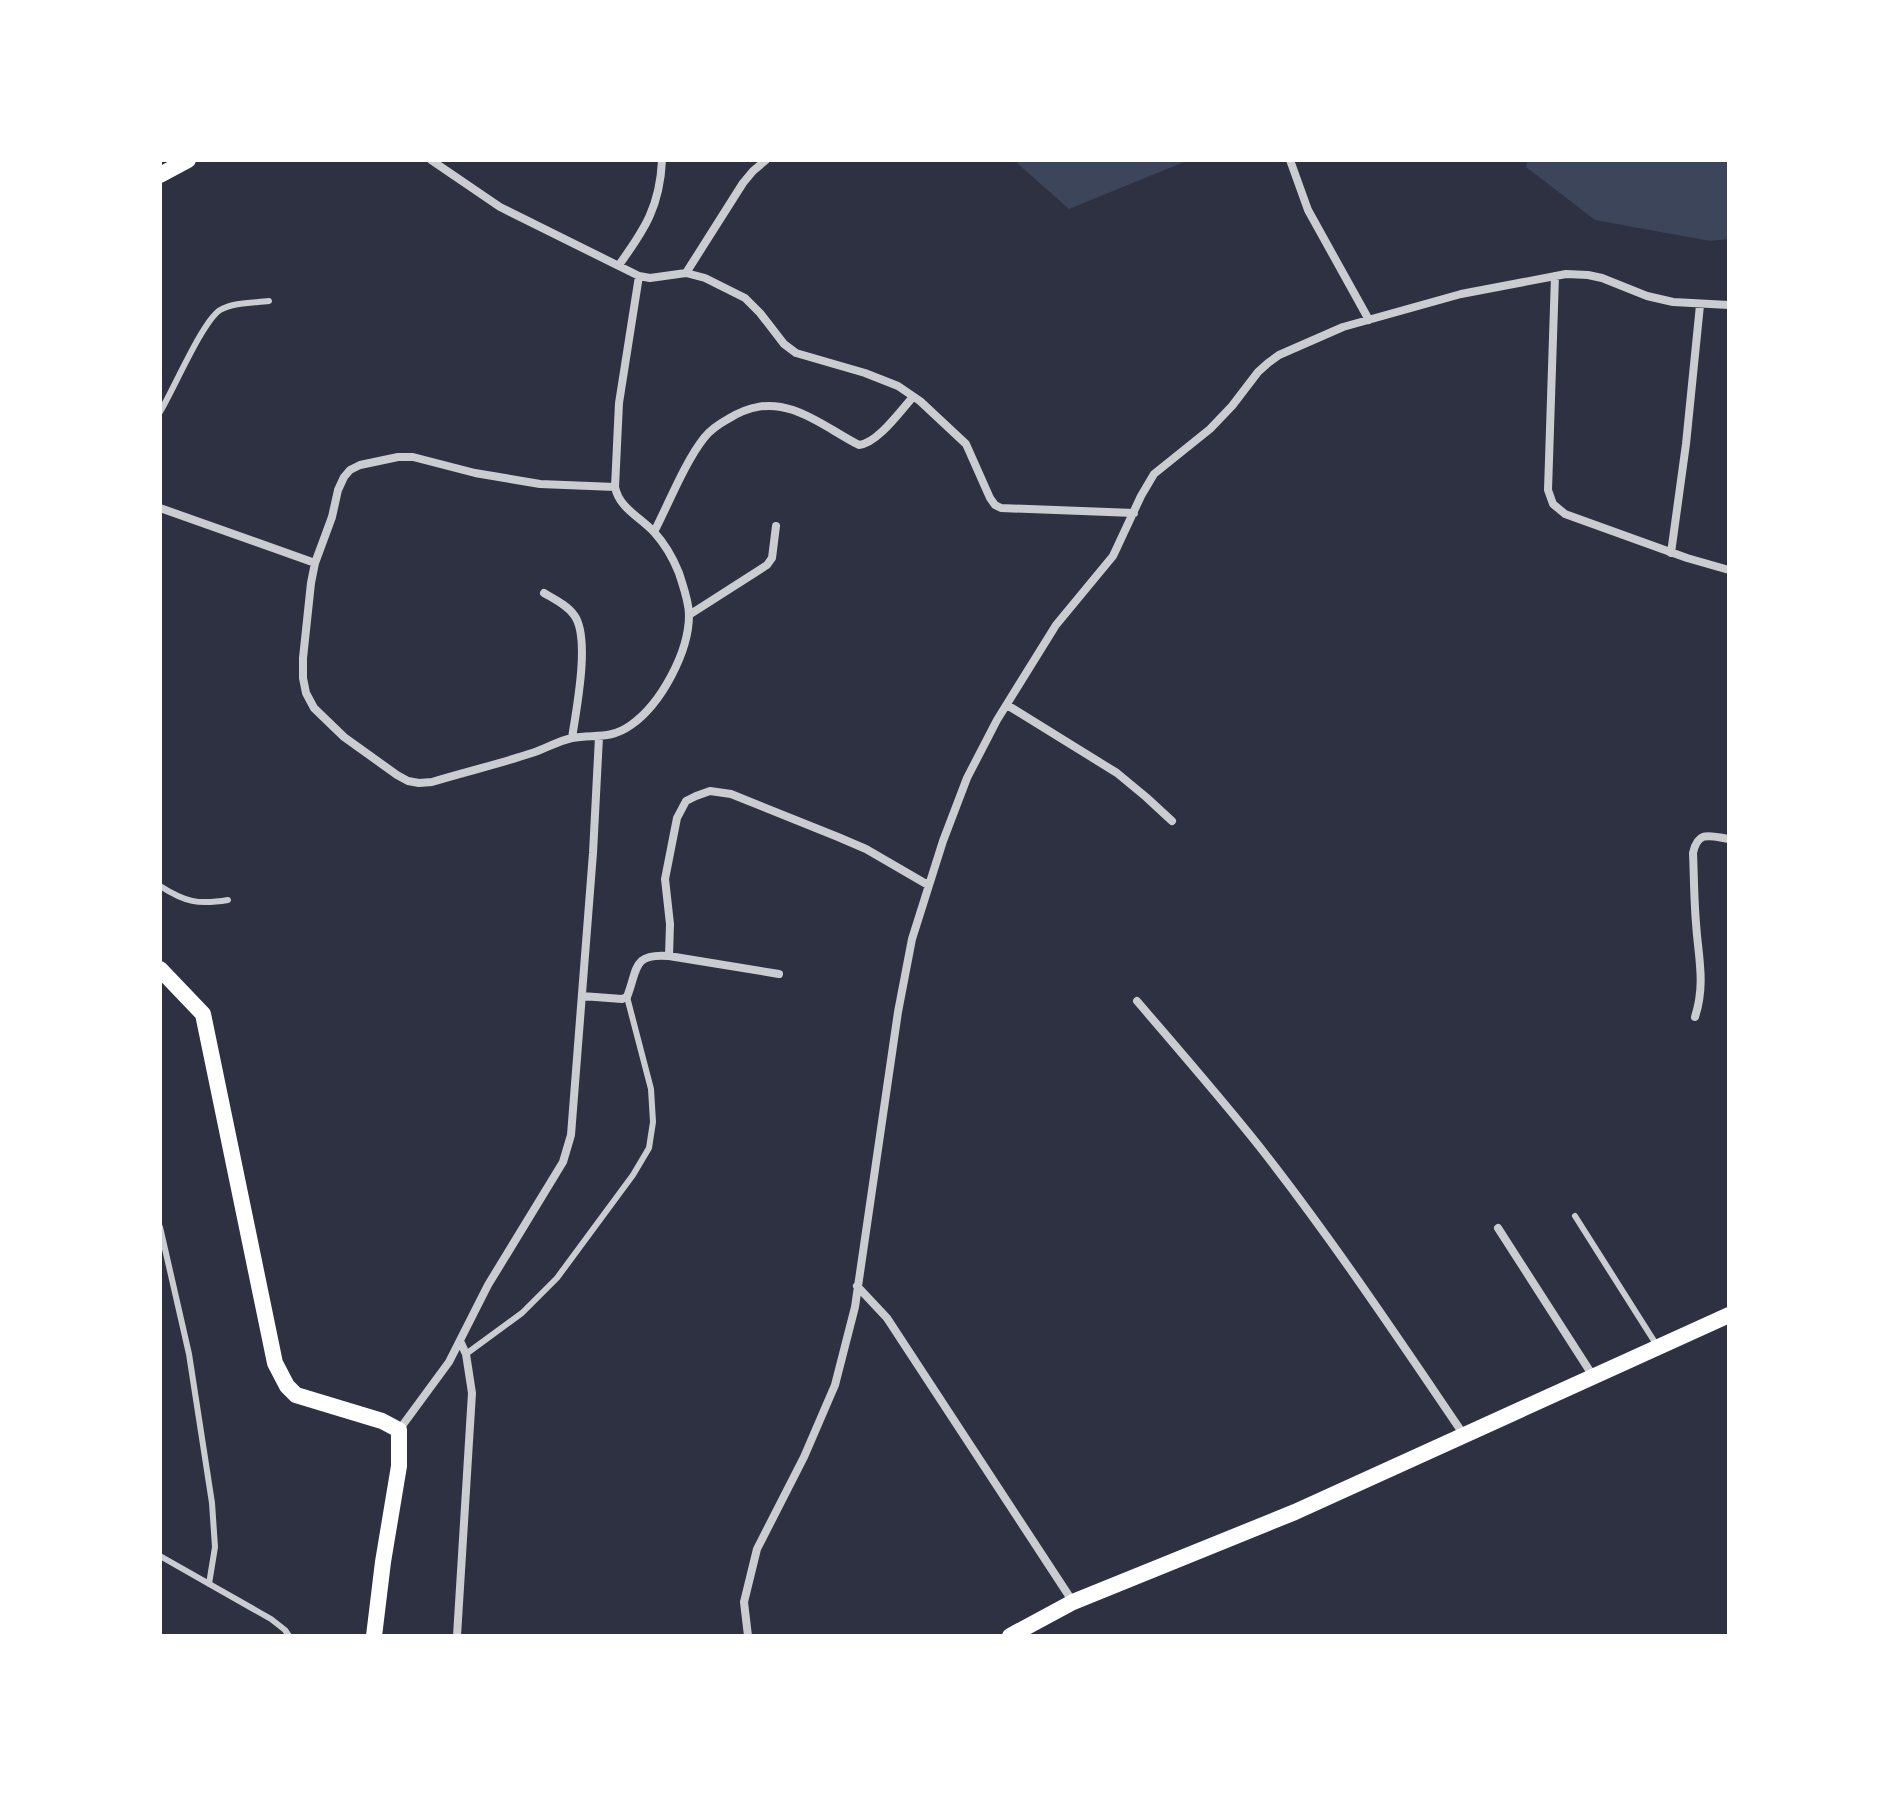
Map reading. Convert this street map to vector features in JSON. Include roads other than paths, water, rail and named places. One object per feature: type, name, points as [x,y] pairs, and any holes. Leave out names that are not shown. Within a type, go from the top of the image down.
[{"type":"main road","points":[[160,175],[188,160]]},
{"type":"main road","points":[[160,969],[203,1014],[275,1363],[287,1386],[296,1395],[382,1421],[399,1430],[399,1466],[374,1636]]},
{"type":"main road","points":[[1010,1636],[1073,1602],[1295,1512],[1729,1315]]},
{"type":"street","points":[[431,160],[500,207],[639,276],[650,278],[686,273],[705,278],[745,298],[784,344],[796,353],[898,386],[949,426],[966,444],[995,505],[1001,508],[1134,513]]},
{"type":"street","points":[[619,265],[652,214],[661,181],[662,160]]},
{"type":"street","points":[[686,273],[743,183],[766,160]]},
{"type":"street","points":[[1290,160],[1308,210],[1369,320]]},
{"type":"street","points":[[748,1636],[744,1602],[757,1549],[804,1457],[835,1385],[855,1307],[898,1012],[912,939],[943,841],[967,778],[1007,705],[1056,625],[1113,556],[1154,474],[1210,429],[1268,363],[1279,355],[1343,327],[1461,294],[1566,274],[1602,278],[1647,296],[1673,302],[1729,305]]},
{"type":"street","points":[[615,487],[540,484],[475,473],[413,457],[398,457],[350,470],[338,490],[315,563],[303,658],[306,693],[314,708],[344,737],[397,775],[419,783],[535,752],[572,738],[615,734],[630,726],[662,693],[685,641],[689,615],[678,571],[668,549],[621,503],[615,487],[619,403],[639,276]]},
{"type":"street","points":[[1555,276],[1548,490],[1553,504],[1565,514],[1585,522],[1729,570]]},
{"type":"street","points":[[1671,553],[1700,305]]},
{"type":"street","points":[[654,532],[705,436],[743,410],[773,405],[793,410],[859,445],[875,438],[913,397]]},
{"type":"street","points":[[160,508],[315,563]]},
{"type":"street","points":[[689,615],[767,565],[772,558],[776,526]]},
{"type":"street","points":[[544,593],[573,612],[577,620],[581,675],[572,738]]},
{"type":"street","points":[[1007,705],[1117,773],[1172,821]]},
{"type":"street","points":[[399,1430],[449,1362],[488,1285],[563,1162],[571,1135],[599,737]]},
{"type":"street","points":[[669,956],[670,924],[665,879],[677,818],[686,801],[710,791],[731,794],[866,849],[928,885]]},
{"type":"street","points":[[1695,1017],[1702,979],[1693,853],[1699,838],[1703,836],[1729,839]]},
{"type":"street","points":[[582,996],[627,997],[638,964],[650,956],[669,956],[779,974]]},
{"type":"street","points":[[1137,1001],[1260,1147],[1366,1292],[1464,1435]]},
{"type":"street","points":[[1498,1228],[1593,1377]]},
{"type":"street","points":[[857,1286],[887,1318],[1073,1602]]},
{"type":"street","points":[[457,1636],[472,1393],[466,1354],[460,1341]]},
{"type":"lane","points":[[160,412],[200,336],[219,311],[231,306],[269,301]]},
{"type":"lane","points":[[160,886],[194,902],[228,900]]},
{"type":"lane","points":[[466,1354],[522,1313],[557,1278],[633,1175],[649,1148],[653,1122],[651,1089],[627,997]]},
{"type":"lane","points":[[1575,1216],[1658,1347]]},
{"type":"lane","points":[[160,1227],[189,1354],[212,1503],[215,1547],[209,1584]]},
{"type":"lane","points":[[160,1556],[271,1619],[289,1636]]}]
